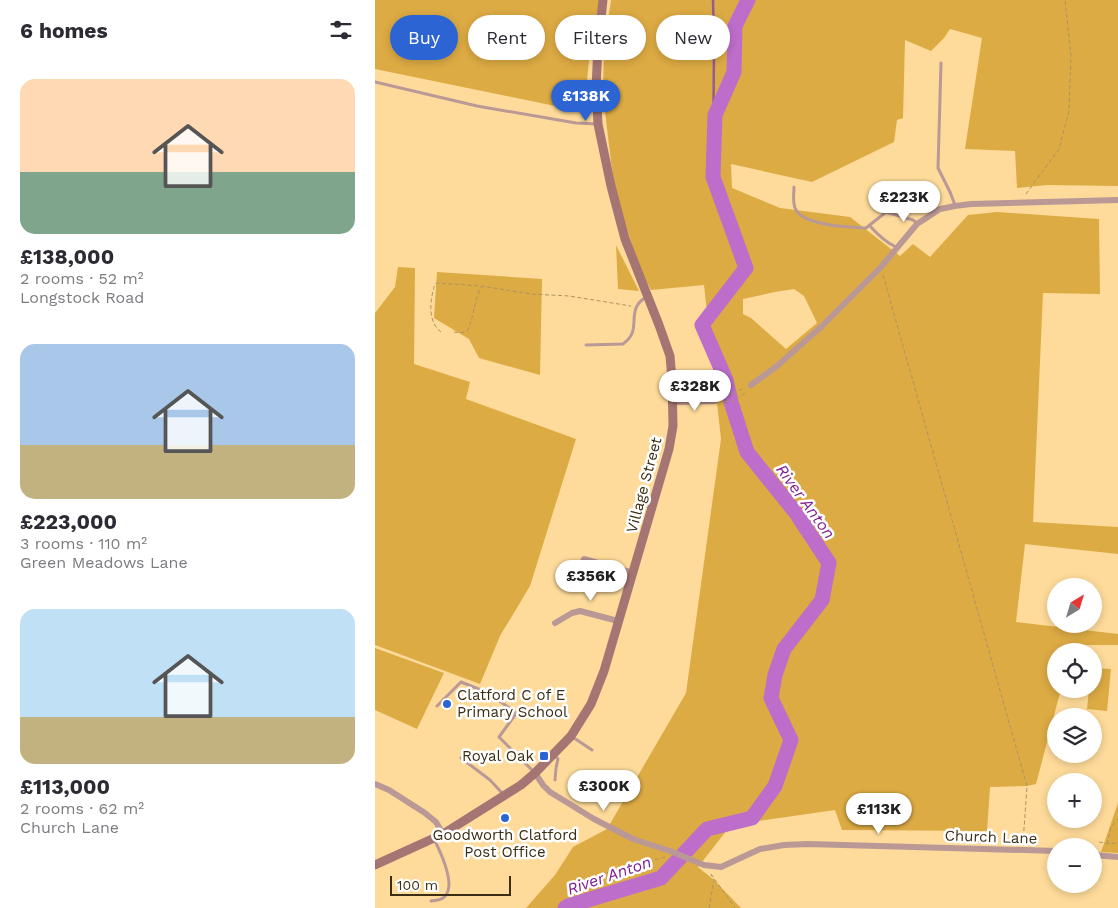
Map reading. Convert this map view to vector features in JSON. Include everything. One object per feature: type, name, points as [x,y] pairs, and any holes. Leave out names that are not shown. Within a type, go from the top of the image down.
[{"type":"street","name":"Village Street","points":[[375,865],[443,834],[521,785],[571,736],[591,704],[604,671],[669,449],[673,426],[670,356],[625,239],[611,186],[599,124],[596,79],[603,0]]},
{"type":"street","points":[[753,384],[777,366],[822,326],[881,267],[917,224],[940,209],[955,206],[1020,202],[1118,200]]},
{"type":"street","points":[[673,402],[715,401]]},
{"type":"street","points":[[574,582],[584,559],[633,573]]},
{"type":"street","points":[[555,623],[572,613],[580,611],[618,621]]},
{"type":"street","name":"Church Lane","points":[[535,773],[551,792],[572,806],[633,839],[704,865],[721,867],[760,849],[808,844],[1047,851]]},
{"type":"street","points":[[375,784],[389,790],[425,813],[436,822],[443,834]]},
{"type":"street","points":[[1102,856],[1118,857]]},
{"type":"lane","points":[[941,63],[938,168],[955,206]]},
{"type":"lane","points":[[375,82],[477,106],[576,123],[599,124]]},
{"type":"lane","points":[[794,187],[793,202],[800,216],[821,224],[867,228],[886,212],[913,220],[917,224]]},
{"type":"lane","points":[[870,226],[887,243],[897,248]]},
{"type":"lane","points":[[586,345],[623,344],[628,341],[634,328],[636,308],[648,296]]},
{"type":"lane","points":[[437,706],[461,682],[496,698],[514,711],[515,716],[499,737],[535,773]]},
{"type":"lane","points":[[571,736],[592,750]]},
{"type":"lane","points":[[553,754],[558,759],[555,780]]},
{"type":"lane","points":[[461,758],[491,780],[505,795]]},
{"type":"lane","points":[[431,901],[443,898],[449,887],[444,861],[434,838]]},
{"type":"path","points":[[1020,202],[1059,150],[1069,111],[1071,55],[1065,0]]},
{"type":"path","points":[[881,267],[1027,786],[1022,850]]},
{"type":"path","points":[[441,332],[435,328],[431,318],[431,306],[435,284],[437,283],[481,286],[531,294],[569,296],[636,308]]},
{"type":"path","points":[[455,332],[461,333],[468,330],[476,297],[481,286]]},
{"type":"path","points":[[715,401],[731,402],[751,389],[753,384]]},
{"type":"path","points":[[715,401],[753,384]]},
{"type":"path","points":[[1107,844],[1111,827],[1118,819]]},
{"type":"path","points":[[1102,843],[1118,842]]},
{"type":"path","points":[[587,881],[606,873],[666,857],[670,851]]},
{"type":"path","points":[[704,865],[714,880],[709,908]]},
{"type":"path","points":[[704,865],[735,908]]},
{"type":"shaded area","points":[[375,0],[599,0],[597,15],[555,15],[555,60],[589,60],[584,112],[375,69]]},
{"type":"shaded area","points":[[611,0],[1118,0],[1118,186],[1047,185],[1017,188],[1015,151],[965,149],[982,38],[950,29],[931,51],[905,40],[903,118],[897,120],[894,142],[812,182],[731,164],[732,188],[780,208],[850,217],[900,256],[913,244],[930,257],[968,215],[997,212],[1099,219],[1100,294],[1043,293],[1033,522],[1118,527],[1118,554],[1025,544],[1016,622],[1047,626],[1047,633],[1102,632],[1118,634],[1118,645],[1102,645],[1102,643],[1047,643],[1047,698],[1059,698],[1056,708],[1047,708],[1047,742],[1036,784],[990,787],[987,831],[842,830],[835,810],[731,825],[698,867],[714,880],[741,908],[526,908],[555,875],[573,847],[607,829],[686,693],[721,439],[704,285],[651,290],[639,268],[617,198],[603,94],[604,60],[646,60],[646,15],[609,15]],"holes":[[[794,289],[804,296],[817,323],[786,349],[751,318],[743,314],[743,299]]]},
{"type":"shaded area","points":[[616,245],[639,291],[618,289]]},
{"type":"shaded area","points":[[398,267],[415,268],[414,364],[470,382],[466,399],[576,439],[530,586],[500,636],[480,684],[375,645],[375,313],[395,287]]},
{"type":"shaded area","points":[[437,272],[542,279],[540,375],[479,358],[469,339],[434,318]]},
{"type":"shaded area","points":[[375,648],[444,673],[417,729],[375,710]]},
{"type":"shaded area","points":[[1102,668],[1111,669],[1107,711],[1102,710],[1102,708],[1087,708],[1088,698],[1102,698]]},
{"type":"shaded area","points":[[1118,803],[1118,853],[1102,852]]},
{"type":"waterway","points":[[713,0],[713,177]]},
{"type":"waterway","name":"River Anton","points":[[565,908],[661,878],[707,829],[752,818],[775,786],[791,740],[771,698],[775,675],[784,649],[822,600],[829,563],[796,513],[747,452],[726,380],[702,325],[746,268],[713,177],[715,115],[734,72],[735,26],[748,0]]},
{"type":"place","name":"Clatford C of E Primary School","points":[[447,704]]},
{"type":"place","name":"Royal Oak","points":[[544,756]]},
{"type":"place","name":"Goodworth Clatford Post Office","points":[[505,818]]}]
